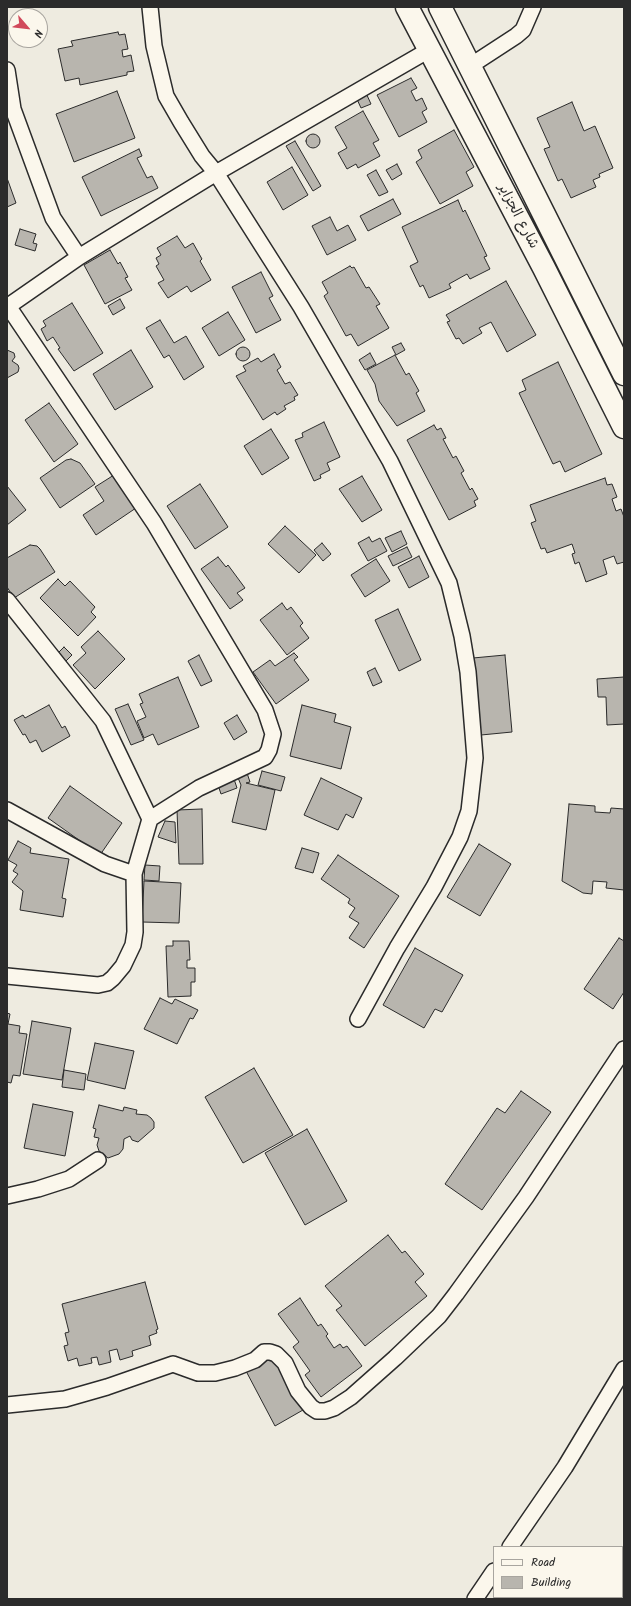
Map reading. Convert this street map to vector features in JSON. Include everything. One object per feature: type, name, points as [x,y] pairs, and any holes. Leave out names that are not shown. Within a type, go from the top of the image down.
[{"type":"main road","name":"شارع الجزاير","points":[[407,7],[544,268],[624,427]]},
{"type":"main road","name":"شارع الجزاير","points":[[440,7],[624,374]]},
{"type":"street","points":[[150,7],[154,46],[166,96],[188,134],[216,173],[301,307],[390,461],[449,584],[462,636],[468,672],[475,758],[469,811],[460,837],[434,887],[393,954],[358,1019]]},
{"type":"street","points":[[470,66],[523,30],[533,7]]},
{"type":"street","points":[[7,976],[98,985],[107,983],[113,978],[123,966],[133,945],[135,932],[134,874],[150,819],[199,788],[265,757],[269,750],[273,734],[265,710],[154,523],[7,306],[79,257],[216,173],[429,50]]},
{"type":"street","points":[[7,70],[13,109],[53,218],[79,257]]},
{"type":"street","points":[[7,600],[103,721],[150,819]]},
{"type":"street","points":[[7,810],[105,864],[134,874]]},
{"type":"street","points":[[7,1405],[65,1399],[107,1387],[173,1364],[198,1373],[215,1373],[235,1368],[255,1360],[264,1352],[270,1352],[276,1354],[285,1363],[295,1385],[311,1408],[317,1411],[325,1411],[334,1408],[351,1397],[439,1316],[526,1197],[624,1049]]},
{"type":"street","points":[[7,1196],[38,1189],[69,1179],[98,1160]]},
{"type":"street","points":[[511,1546],[565,1467],[624,1369]]},
{"type":"street","points":[[475,1599],[493,1572]]},
{"type":"building","points":[[118,32],[119,35],[125,34],[128,49],[122,50],[123,57],[131,55],[134,71],[127,72],[127,75],[80,85],[79,78],[65,81],[58,49],[73,46],[71,41]]},
{"type":"building","points":[[411,78],[417,88],[411,91],[416,101],[422,98],[427,109],[422,112],[427,122],[399,137],[377,95]]},
{"type":"building","points":[[117,91],[135,138],[74,162],[56,114]]},
{"type":"building","points":[[366,93],[371,104],[361,108],[356,97]]},
{"type":"building","points":[[572,102],[584,131],[595,126],[613,168],[599,174],[600,177],[593,180],[596,187],[571,198],[562,179],[558,181],[544,149],[550,147],[537,118]]},
{"type":"building","points":[[363,111],[379,140],[373,143],[380,156],[358,168],[356,164],[347,169],[338,153],[347,148],[335,127]]},
{"type":"building","points":[[454,130],[474,167],[466,172],[473,186],[440,204],[416,162],[422,158],[418,150]]},
{"type":"building","points":[[313,134],[318,136],[320,141],[318,146],[313,148],[308,146],[306,141],[308,136]]},
{"type":"building","points":[[295,141],[321,186],[313,191],[286,146]]},
{"type":"building","points":[[139,149],[142,156],[137,158],[147,178],[152,176],[158,188],[101,216],[82,177]]},
{"type":"building","points":[[397,164],[402,174],[392,180],[386,170]]},
{"type":"building","points":[[292,167],[308,195],[283,210],[267,182]]},
{"type":"building","points":[[376,170],[388,192],[379,196],[367,175]]},
{"type":"building","points":[[7,178],[16,203],[7,207]]},
{"type":"building","points":[[393,199],[401,214],[368,231],[360,216]]},
{"type":"building","points":[[458,200],[463,212],[465,210],[487,256],[484,257],[490,269],[470,279],[467,274],[449,284],[451,288],[429,298],[423,285],[420,287],[410,266],[418,262],[402,227]]},
{"type":"building","points":[[330,217],[337,231],[348,225],[356,240],[327,255],[312,226]]},
{"type":"building","points":[[20,229],[36,234],[33,243],[37,244],[35,251],[15,245]]},
{"type":"building","points":[[177,236],[185,248],[193,243],[202,259],[200,261],[211,280],[191,292],[187,286],[168,298],[158,283],[164,280],[156,266],[159,264],[156,258],[161,255],[157,248]]},
{"type":"building","points":[[110,250],[118,264],[120,262],[128,277],[125,278],[132,290],[105,304],[84,265]]},
{"type":"building","points":[[350,266],[352,268],[354,267],[366,288],[369,287],[380,304],[376,306],[389,328],[358,346],[351,334],[346,336],[324,296],[328,293],[322,282]]},
{"type":"building","points":[[261,272],[273,296],[269,298],[281,320],[256,333],[232,287]]},
{"type":"building","points":[[506,281],[536,335],[507,352],[491,322],[479,328],[482,333],[463,344],[459,338],[456,339],[447,322],[450,321],[446,315]]},
{"type":"building","points":[[120,299],[125,308],[113,315],[108,306]]},
{"type":"building","points":[[72,303],[103,353],[74,371],[58,349],[60,348],[53,337],[47,341],[41,329],[46,326],[43,321]]},
{"type":"building","points":[[228,312],[245,340],[219,356],[202,328]]},
{"type":"building","points":[[160,320],[174,343],[186,336],[204,367],[184,380],[169,355],[164,358],[146,328]]},
{"type":"building","points":[[401,343],[405,350],[396,355],[392,347]]},
{"type":"building","points":[[240,347],[246,347],[250,351],[250,357],[246,361],[240,361],[236,357],[236,351]]},
{"type":"building","points":[[7,350],[14,353],[15,357],[12,361],[18,365],[19,368],[18,372],[7,378]]},
{"type":"building","points":[[131,350],[153,387],[115,410],[93,374]]},
{"type":"building","points":[[370,353],[376,364],[365,370],[359,360]]},
{"type":"building","points":[[274,354],[281,367],[277,370],[285,384],[290,382],[298,395],[294,397],[295,400],[284,406],[286,409],[277,415],[275,412],[263,420],[236,376],[246,371],[243,366],[258,358],[261,362]]},
{"type":"building","points":[[395,355],[406,375],[409,373],[419,391],[416,393],[425,411],[397,426],[379,401],[375,384],[367,370]]},
{"type":"building","points":[[558,362],[602,454],[565,472],[560,461],[553,464],[519,393],[526,390],[522,380]]},
{"type":"building","points":[[49,403],[78,444],[54,462],[25,420]]},
{"type":"building","points":[[324,422],[340,457],[327,463],[330,470],[320,475],[321,478],[314,481],[295,440],[303,437],[302,433]]},
{"type":"building","points":[[434,425],[437,430],[441,428],[446,438],[443,439],[453,458],[456,456],[464,471],[461,473],[470,490],[472,488],[478,499],[474,501],[476,506],[449,520],[407,440]]},
{"type":"building","points":[[271,429],[289,458],[262,475],[244,446]]},
{"type":"building","points":[[71,459],[80,463],[95,484],[60,508],[40,478],[66,460]]},
{"type":"building","points":[[114,475],[136,508],[96,535],[83,515],[104,501],[95,487]]},
{"type":"building","points":[[362,476],[382,510],[362,522],[339,489]]},
{"type":"building","points":[[605,478],[607,485],[612,484],[617,497],[612,499],[616,511],[621,509],[624,517],[624,562],[617,564],[614,556],[603,560],[607,574],[586,582],[579,562],[575,564],[572,554],[575,553],[572,544],[547,553],[545,548],[541,549],[531,523],[536,521],[530,505]]},
{"type":"building","points":[[200,484],[228,527],[195,549],[167,506]]},
{"type":"building","points":[[7,486],[26,510],[7,525]]},
{"type":"building","points":[[285,526],[316,555],[299,573],[268,544]]},
{"type":"building","points":[[401,531],[407,544],[392,552],[385,538]]},
{"type":"building","points":[[369,537],[372,542],[380,538],[387,551],[368,561],[358,543]]},
{"type":"building","points":[[322,543],[331,554],[323,561],[314,550]]},
{"type":"building","points":[[30,545],[37,546],[40,549],[55,572],[14,598],[7,587],[7,558]]},
{"type":"building","points":[[407,547],[412,557],[393,566],[388,556]]},
{"type":"building","points":[[419,556],[429,577],[409,588],[398,567]]},
{"type":"building","points":[[218,557],[226,567],[228,565],[245,588],[237,593],[243,600],[230,609],[201,569]]},
{"type":"building","points":[[376,559],[390,581],[365,597],[351,575]]},
{"type":"building","points":[[58,579],[65,586],[70,581],[95,607],[91,612],[96,617],[78,636],[40,598]]},
{"type":"building","points":[[282,603],[287,610],[291,607],[303,623],[300,626],[309,638],[287,655],[260,620]]},
{"type":"building","points":[[398,609],[421,660],[399,671],[375,620]]},
{"type":"building","points":[[98,631],[125,659],[95,689],[73,665],[86,653],[81,647]]},
{"type":"building","points":[[64,647],[72,655],[65,662],[57,654]]},
{"type":"building","points":[[294,653],[298,657],[294,660],[309,680],[276,704],[253,672],[270,660],[275,666]]},
{"type":"building","points":[[199,655],[212,681],[201,686],[188,661]]},
{"type":"building","points":[[505,655],[512,732],[481,735],[473,658]]},
{"type":"building","points":[[375,668],[382,682],[373,686],[367,672]]},
{"type":"building","points":[[178,677],[199,727],[158,745],[153,734],[144,738],[137,721],[146,717],[140,704],[143,703],[139,694]]},
{"type":"building","points":[[624,677],[624,724],[607,725],[606,697],[598,697],[597,679]]},
{"type":"building","points":[[128,704],[144,740],[131,745],[115,709]]},
{"type":"building","points":[[49,705],[62,728],[65,726],[70,736],[42,752],[36,740],[30,743],[14,720],[23,715],[25,718]]},
{"type":"building","points":[[302,705],[336,714],[334,722],[351,727],[341,769],[290,756]]},
{"type":"building","points":[[237,715],[247,732],[234,740],[224,723]]},
{"type":"building","points":[[246,770],[250,782],[246,783],[275,790],[266,830],[232,822],[241,785],[236,773]]},
{"type":"building","points":[[262,771],[285,777],[281,791],[258,785]]},
{"type":"building","points":[[233,776],[237,788],[221,794],[217,782]]},
{"type":"building","points":[[321,778],[362,798],[353,818],[346,814],[338,830],[304,815]]},
{"type":"building","points":[[70,786],[122,823],[100,855],[48,818]]},
{"type":"building","points":[[569,804],[595,806],[595,812],[610,813],[611,808],[624,809],[624,890],[606,888],[607,882],[593,881],[592,894],[583,893],[562,881]]},
{"type":"building","points":[[202,809],[203,864],[179,864],[177,810]]},
{"type":"building","points":[[165,821],[175,822],[176,843],[158,837]]},
{"type":"building","points":[[18,841],[31,848],[30,853],[69,859],[62,898],[66,899],[63,917],[20,910],[23,891],[12,882],[18,874],[13,871],[17,865],[8,860]]},
{"type":"building","points":[[479,844],[511,864],[480,916],[447,897]]},
{"type":"building","points":[[302,848],[319,853],[313,873],[295,868]]},
{"type":"building","points":[[338,855],[399,896],[364,948],[349,938],[359,923],[349,917],[355,908],[348,903],[350,899],[321,879]]},
{"type":"building","points":[[145,865],[160,866],[159,881],[144,880]]},
{"type":"building","points":[[144,881],[181,883],[179,923],[142,922]]},
{"type":"building","points":[[619,938],[624,941],[624,992],[613,1009],[584,989]]},
{"type":"building","points":[[173,941],[189,941],[190,960],[187,960],[187,968],[195,968],[195,982],[191,982],[191,996],[168,997],[166,946],[173,946]]},
{"type":"building","points":[[415,948],[463,975],[442,1012],[435,1009],[424,1028],[383,1005]]},
{"type":"building","points":[[160,998],[172,1004],[175,999],[198,1010],[193,1019],[190,1018],[177,1044],[144,1029]]},
{"type":"building","points":[[7,1013],[10,1014],[8,1024],[20,1026],[19,1033],[27,1034],[20,1076],[13,1075],[11,1083],[7,1082]]},
{"type":"building","points":[[32,1021],[71,1028],[62,1080],[23,1074]]},
{"type":"building","points":[[95,1043],[134,1051],[125,1089],[87,1080]]},
{"type":"building","points":[[254,1068],[293,1135],[243,1163],[205,1097]]},
{"type":"building","points":[[64,1070],[86,1074],[84,1090],[62,1087]]},
{"type":"building","points":[[521,1091],[551,1112],[482,1210],[445,1184],[497,1108],[505,1113]]},
{"type":"building","points":[[33,1104],[73,1112],[65,1156],[24,1148]]},
{"type":"building","points":[[99,1105],[123,1111],[124,1107],[137,1110],[136,1114],[147,1115],[151,1118],[154,1122],[154,1128],[138,1142],[132,1140],[130,1136],[124,1139],[123,1149],[119,1154],[108,1158],[99,1151],[97,1145],[99,1138],[94,1137],[96,1129],[93,1128]]},
{"type":"building","points":[[307,1129],[347,1201],[305,1225],[265,1153]]},
{"type":"building","points":[[388,1235],[402,1253],[405,1251],[424,1274],[415,1282],[427,1296],[365,1346],[336,1310],[342,1306],[325,1286]]},
{"type":"building","points":[[145,1282],[158,1329],[156,1330],[157,1333],[149,1336],[151,1345],[132,1351],[133,1356],[120,1360],[117,1349],[109,1351],[111,1362],[99,1365],[97,1357],[91,1358],[92,1363],[79,1366],[77,1358],[68,1361],[64,1346],[68,1345],[65,1333],[69,1332],[62,1304]]},
{"type":"building","points":[[300,1298],[318,1326],[321,1324],[328,1334],[326,1336],[334,1348],[340,1344],[343,1348],[347,1346],[362,1366],[321,1397],[305,1375],[310,1371],[293,1347],[299,1342],[278,1314]]},
{"type":"building","points":[[274,1356],[303,1410],[275,1426],[246,1371]]}]
